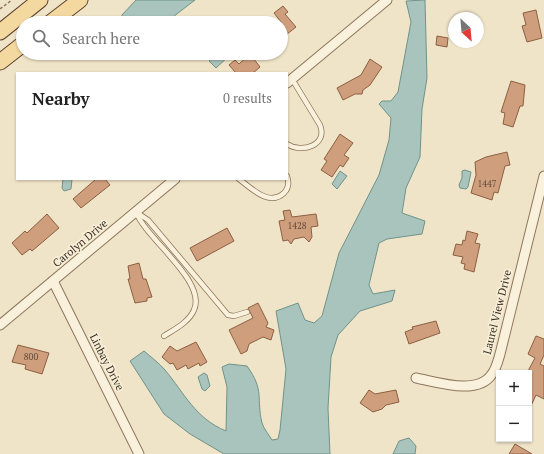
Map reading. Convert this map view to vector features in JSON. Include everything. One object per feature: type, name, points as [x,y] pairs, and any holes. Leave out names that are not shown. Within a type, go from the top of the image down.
[{"type":"main road","points":[[20,16],[40,0]]},
{"type":"main road","points":[[59,16],[80,0]]},
{"type":"main road","points":[[0,32],[16,19]]},
{"type":"main road","points":[[0,62],[16,49]]},
{"type":"street","points":[[289,81],[387,0]]},
{"type":"street","name":"Laurel View Drive","points":[[416,378],[473,386],[486,381],[492,375],[500,354],[544,176]]},
{"type":"street","name":"Carolyn Drive","points":[[0,325],[174,180]]},
{"type":"street","name":"Linbay Drive","points":[[53,281],[139,454]]},
{"type":"lane","points":[[288,145],[292,147],[305,149],[315,144],[321,133],[320,125],[289,81]]},
{"type":"lane","points":[[240,180],[264,197],[277,198],[287,190],[289,186],[288,180]]},
{"type":"lane","points":[[136,212],[148,220],[228,315],[234,316],[247,312]]},
{"type":"lane","points":[[136,212],[142,224],[193,286],[196,294],[194,310],[188,319],[164,336]]},
{"type":"path","points":[[0,9],[12,0]]},
{"type":"water","points":[[136,0],[195,0],[174,16],[122,15]]},
{"type":"water","points":[[425,0],[427,78],[422,109],[420,157],[406,188],[402,213],[425,221],[422,234],[387,239],[379,243],[369,285],[373,294],[395,290],[392,301],[360,311],[338,335],[331,357],[328,408],[330,454],[224,454],[190,434],[164,414],[130,361],[144,351],[158,362],[198,412],[215,426],[226,431],[227,387],[222,367],[229,364],[247,366],[253,375],[258,388],[262,423],[272,440],[278,439],[286,369],[276,311],[298,303],[305,320],[314,323],[322,316],[339,253],[379,175],[389,140],[391,118],[379,104],[382,101],[391,101],[398,92],[411,22],[406,1]]},
{"type":"water","points":[[210,60],[225,60],[216,68],[209,61]]},
{"type":"water","points":[[465,170],[471,172],[468,187],[466,189],[460,188],[459,185],[462,178],[462,171]]},
{"type":"water","points":[[340,171],[347,176],[337,189],[332,184]]},
{"type":"water","points":[[63,180],[72,180],[71,189],[64,191],[62,188]]},
{"type":"water","points":[[204,373],[207,375],[210,386],[205,391],[202,389],[198,377]]},
{"type":"water","points":[[409,438],[416,446],[415,454],[393,454],[399,441]]},
{"type":"building","points":[[283,6],[288,12],[285,14],[287,16],[276,16],[274,13]]},
{"type":"building","points":[[536,10],[542,38],[527,42],[522,26],[526,25],[523,13]]},
{"type":"building","points":[[288,18],[296,27],[288,33]]},
{"type":"building","points":[[437,36],[448,38],[447,47],[436,45]]},
{"type":"building","points":[[370,59],[382,67],[370,85],[363,90],[362,94],[355,94],[343,100],[337,88],[361,75]]},
{"type":"building","points":[[235,60],[239,64],[243,60],[255,60],[260,67],[254,72],[235,72],[229,65]]},
{"type":"building","points":[[511,81],[525,85],[523,106],[520,106],[513,127],[503,124],[505,113],[501,112]]},
{"type":"building","points":[[340,134],[353,143],[344,155],[349,158],[343,167],[340,165],[332,177],[321,170],[327,161],[324,159]]},
{"type":"building","points":[[507,152],[510,165],[505,166],[498,193],[494,192],[492,200],[471,193],[476,175],[475,162],[486,157]]},
{"type":"building","points":[[95,180],[106,180],[110,185],[81,208],[73,199]]},
{"type":"building","points":[[290,210],[292,217],[316,214],[318,226],[311,227],[312,237],[309,242],[304,237],[294,239],[291,244],[288,240],[283,241],[279,221],[285,220],[283,211]]},
{"type":"building","points":[[47,214],[59,228],[32,251],[30,249],[22,255],[12,243],[25,231],[27,233]]},
{"type":"building","points":[[227,228],[234,241],[197,261],[190,248]]},
{"type":"building","points":[[467,231],[478,234],[475,243],[480,244],[474,272],[464,269],[465,264],[461,263],[463,257],[453,255],[456,244],[462,245],[463,240],[465,241]]},
{"type":"building","points":[[139,263],[143,279],[146,279],[152,297],[147,298],[147,301],[135,303],[128,279],[130,279],[128,266]]},
{"type":"building","points":[[258,303],[268,323],[266,327],[274,330],[271,340],[263,337],[249,344],[247,351],[241,354],[229,330],[253,318],[248,308]]},
{"type":"building","points":[[436,321],[440,333],[409,344],[405,332],[413,329],[412,327]]},
{"type":"building","points":[[536,336],[544,339],[544,355],[540,364],[544,366],[544,399],[536,395],[532,404],[532,370],[529,369],[535,358],[528,354]]},
{"type":"building","points":[[196,342],[207,362],[200,366],[199,363],[188,369],[186,365],[177,370],[173,363],[170,364],[162,357],[170,346],[177,351]]},
{"type":"building","points":[[18,345],[49,353],[42,374],[25,369],[26,365],[12,362]]},
{"type":"building","points":[[369,390],[375,394],[396,390],[399,402],[386,405],[382,409],[373,412],[360,403]]},
{"type":"building","points":[[515,444],[532,454],[509,454]]}]
